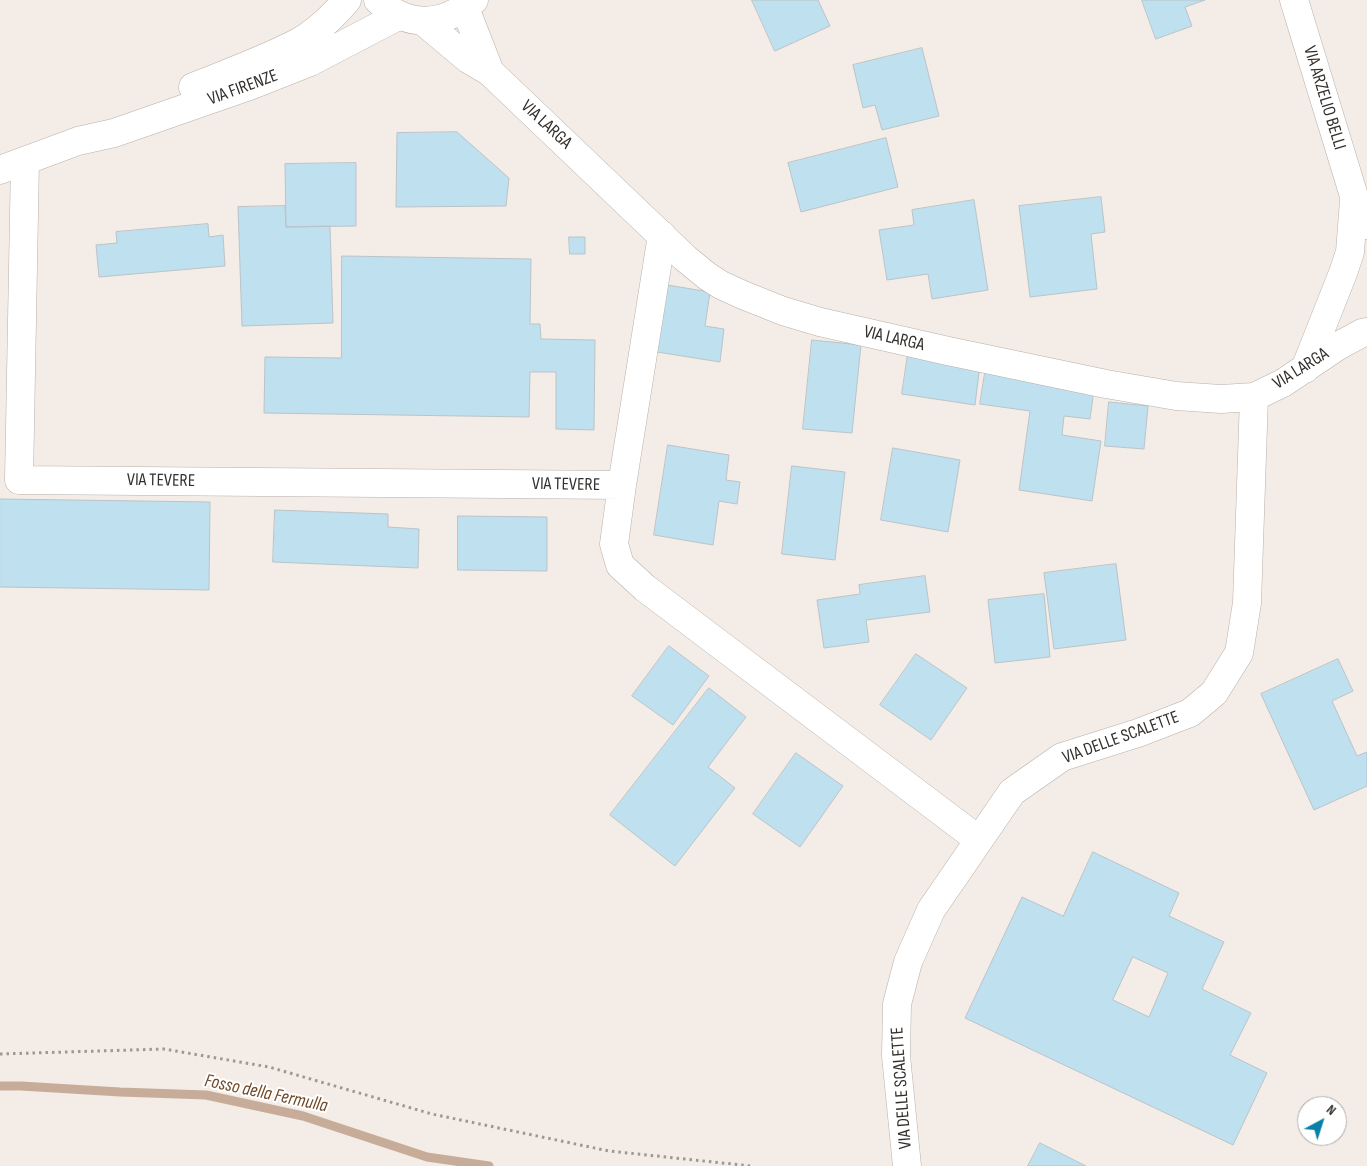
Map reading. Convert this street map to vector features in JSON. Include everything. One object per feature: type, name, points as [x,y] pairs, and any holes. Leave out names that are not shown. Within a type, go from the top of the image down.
[{"type":"street","name":"VIA FIRENZE","points":[[78,141],[110,122],[298,42],[327,20],[346,0]]},
{"type":"street","name":"VIA ARZELIO BELLI","points":[[1294,0],[1354,196]]},
{"type":"street","name":"VIA FIRENZE","points":[[0,170],[78,141],[114,133],[302,66],[342,46],[401,12],[446,17],[470,4]]},
{"type":"street","name":"VIA LARGA","points":[[470,4],[490,72]]},
{"type":"street","name":"VIA LARGA","points":[[401,12],[468,59],[490,72],[700,270],[721,285],[783,311],[820,322],[948,351],[1106,384],[1176,396],[1221,399],[1254,397],[1282,383],[1338,346],[1367,332]]},
{"type":"street","name":"VIA TEVERE","points":[[25,161],[19,480],[622,485]]},
{"type":"street","points":[[1354,196],[1367,225]]},
{"type":"street","points":[[1305,369],[1344,273],[1350,252],[1354,196]]},
{"type":"street","points":[[662,235],[614,544],[620,565],[645,588],[979,840]]},
{"type":"street","name":"VIA DELLE SCALETTE","points":[[907,1166],[896,1056],[897,1004],[908,962],[932,910],[1012,792],[1062,757],[1138,733],[1190,713],[1214,693],[1239,653],[1247,603],[1254,397]]},
{"type":"path","points":[[0,1054],[164,1050],[269,1067],[432,1114],[608,1151],[752,1166]]},
{"type":"building","points":[[752,0],[818,0],[830,26],[775,51]]},
{"type":"building","points":[[1142,0],[1205,0],[1185,7],[1192,26],[1156,39]]},
{"type":"building","points":[[922,48],[939,116],[882,130],[875,105],[863,108],[853,65]]},
{"type":"building","points":[[457,132],[509,178],[506,206],[396,207],[397,133]]},
{"type":"building","points":[[886,138],[898,187],[801,212],[788,163]]},
{"type":"building","points":[[356,163],[356,226],[286,227],[285,164]]},
{"type":"building","points":[[1101,197],[1105,232],[1091,234],[1097,289],[1030,297],[1019,206]]},
{"type":"building","points":[[974,200],[988,290],[932,299],[928,274],[887,280],[879,230],[914,225],[912,210]]},
{"type":"building","points":[[285,206],[286,227],[330,226],[333,323],[242,326],[238,207]]},
{"type":"building","points":[[208,224],[209,237],[223,235],[225,266],[99,277],[96,245],[117,243],[116,232]]},
{"type":"building","points":[[569,237],[585,237],[585,254],[570,254]]},
{"type":"building","points":[[342,256],[531,259],[530,324],[540,324],[541,339],[595,340],[594,430],[556,429],[556,372],[530,372],[529,417],[264,413],[265,357],[341,358]]},
{"type":"building","points":[[667,285],[710,292],[705,326],[724,329],[720,362],[657,352]]},
{"type":"building","points":[[812,340],[861,345],[852,433],[803,429]]},
{"type":"building","points":[[908,354],[980,365],[975,405],[902,394]]},
{"type":"building","points":[[986,367],[1095,382],[1090,419],[1064,416],[1062,435],[1101,441],[1092,501],[1019,490],[1030,411],[980,404]]},
{"type":"building","points":[[1109,402],[1148,406],[1144,449],[1105,446]]},
{"type":"building","points":[[668,445],[729,455],[726,480],[740,482],[737,504],[719,501],[713,545],[654,535]]},
{"type":"building","points":[[893,448],[960,460],[948,532],[881,520]]},
{"type":"building","points":[[792,466],[845,472],[835,560],[782,554]]},
{"type":"building","points":[[0,499],[210,502],[209,590],[0,587]]},
{"type":"building","points":[[275,510],[388,514],[388,527],[419,529],[418,568],[273,562]]},
{"type":"building","points":[[458,516],[547,517],[547,571],[458,570]]},
{"type":"building","points":[[1116,564],[1126,640],[1054,649],[1044,573]]},
{"type":"building","points":[[925,576],[930,612],[866,620],[869,642],[824,648],[817,600],[860,594],[859,585]]},
{"type":"building","points":[[1044,594],[1050,657],[995,663],[988,600]]},
{"type":"building","points":[[669,646],[709,676],[673,725],[632,696]]},
{"type":"building","points":[[916,654],[967,688],[931,740],[880,705]]},
{"type":"building","points":[[1338,659],[1353,691],[1332,701],[1357,756],[1367,752],[1367,786],[1314,810],[1261,694]]},
{"type":"building","points":[[709,688],[746,717],[708,767],[735,788],[675,866],[610,815]]},
{"type":"building","points":[[796,753],[843,786],[800,847],[753,814]]},
{"type":"building","points":[[1093,852],[1179,893],[1169,916],[1224,942],[1202,989],[1251,1013],[1230,1055],[1267,1073],[1233,1145],[965,1018],[1022,897],[1063,916]],"holes":[[[1133,957],[1168,973],[1149,1017],[1113,1000]]]},
{"type":"building","points":[[1040,1143],[1086,1166],[1028,1166]]},
{"type":"waterway","name":"Fosso della Fermulla","points":[[0,1086],[206,1095],[303,1116],[427,1157],[489,1166]]}]
